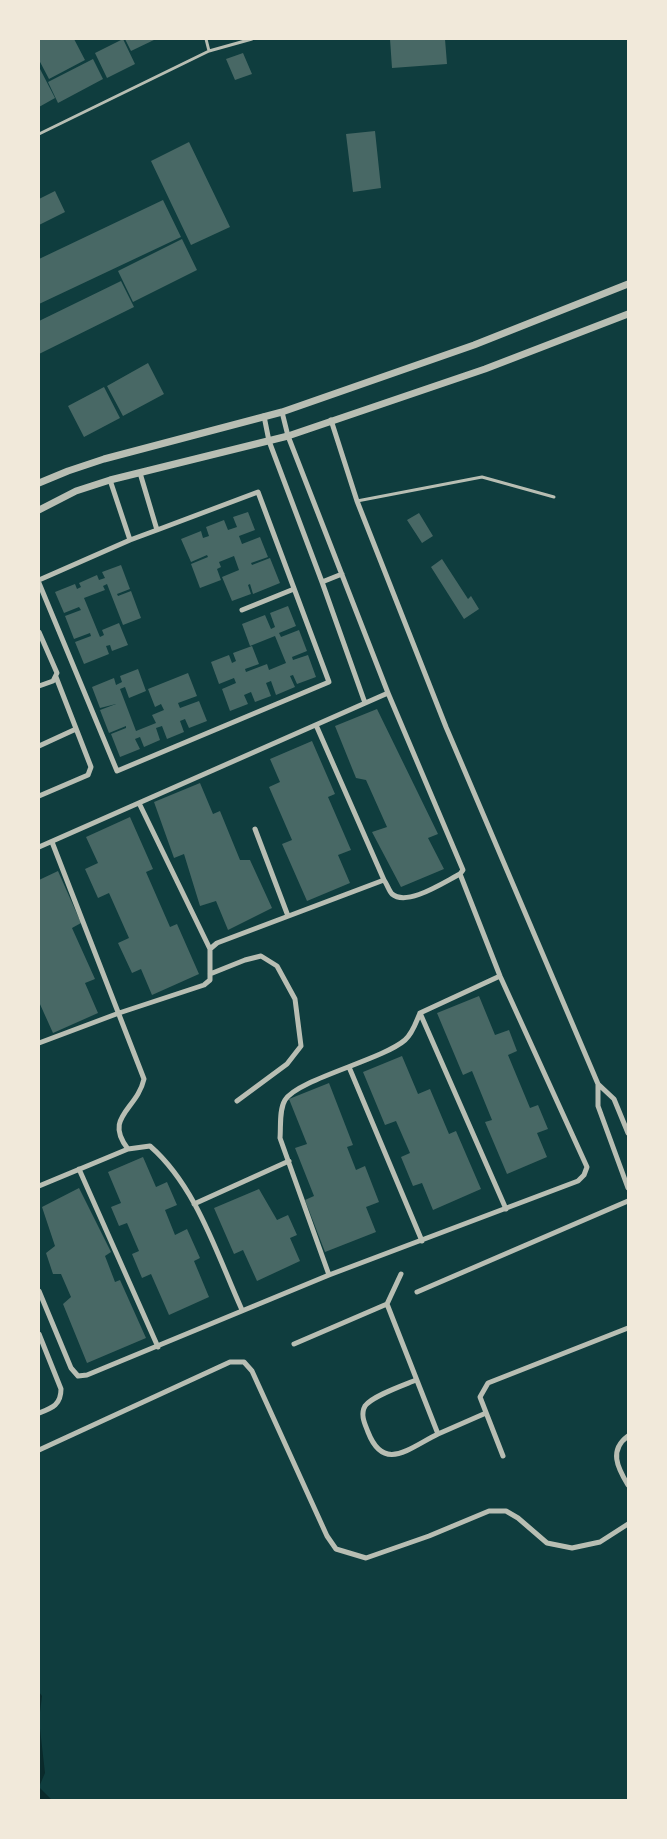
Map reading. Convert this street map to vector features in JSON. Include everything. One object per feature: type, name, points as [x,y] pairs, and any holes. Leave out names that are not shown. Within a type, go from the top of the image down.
[{"type":"street","points":[[39,483],[68,470],[104,459],[282,412],[474,345],[628,284]]},
{"type":"street","points":[[39,510],[76,491],[110,480],[288,436],[485,369],[628,314]]},
{"type":"street","points":[[282,412],[288,436],[388,693],[462,864],[463,870],[460,874],[413,898],[401,898],[392,893],[384,880],[316,725]]},
{"type":"street","points":[[264,416],[269,441],[365,703]]},
{"type":"street","points":[[331,420],[357,501],[446,727],[598,1084],[614,1100],[628,1133]]},
{"type":"street","points":[[140,473],[157,530]]},
{"type":"street","points":[[110,480],[130,540]]},
{"type":"street","points":[[258,492],[329,682],[117,771],[39,582],[130,540],[258,492]]},
{"type":"street","points":[[322,582],[342,574]]},
{"type":"street","points":[[242,610],[294,589]]},
{"type":"street","points":[[39,632],[57,673],[56,677],[91,766],[88,774],[39,796]]},
{"type":"street","points":[[39,686],[53,682],[56,677]]},
{"type":"street","points":[[39,847],[388,693]]},
{"type":"street","points":[[39,746],[76,729]]},
{"type":"street","points":[[39,1044],[119,1013],[204,985],[210,980],[210,949],[139,803]]},
{"type":"street","points":[[255,829],[288,916]]},
{"type":"street","points":[[52,842],[144,1079],[137,1098],[121,1116],[117,1128],[121,1140],[128,1149]]},
{"type":"street","points":[[39,1291],[71,1368],[78,1376],[87,1375],[158,1347],[242,1310],[578,1180],[587,1167],[500,976],[460,874]]},
{"type":"street","points":[[210,949],[217,943],[384,880]]},
{"type":"street","points":[[210,974],[245,960],[261,956],[277,966],[294,999],[301,1046],[287,1064],[237,1101]]},
{"type":"street","points":[[329,1276],[280,1138],[285,1099],[300,1086],[349,1068],[405,1040],[414,1027],[420,1013],[500,976]]},
{"type":"street","points":[[420,1013],[506,1209]]},
{"type":"street","points":[[349,1068],[422,1241]]},
{"type":"street","points":[[598,1084],[598,1106],[628,1188]]},
{"type":"street","points":[[39,1186],[128,1149],[150,1146],[167,1161],[194,1204],[242,1310]]},
{"type":"street","points":[[194,1204],[288,1161]]},
{"type":"street","points":[[79,1169],[158,1347]]},
{"type":"street","points":[[417,1292],[628,1201]]},
{"type":"street","points":[[294,1344],[386,1304],[401,1274]]},
{"type":"street","points":[[386,1304],[438,1434]]},
{"type":"street","points":[[503,1456],[480,1397],[488,1383],[628,1328]]},
{"type":"street","points":[[39,1334],[61,1389],[61,1397],[56,1406],[39,1413]]},
{"type":"street","points":[[39,1450],[230,1362],[244,1362],[252,1371],[327,1536],[336,1549],[366,1558],[429,1536],[489,1511],[506,1511],[518,1518],[547,1543],[572,1548],[600,1542],[628,1524]]},
{"type":"street","points":[[416,1380],[374,1399],[365,1406],[362,1418],[375,1447],[382,1454],[392,1456],[486,1413]]},
{"type":"street","points":[[628,1436],[619,1444],[616,1451],[618,1468],[628,1485]]},
{"type":"lane","points":[[206,39],[209,51]]},
{"type":"lane","points":[[39,134],[209,51],[252,39]]},
{"type":"lane","points":[[357,501],[482,478],[554,497]]},
{"type":"water","points":[[39,1692],[42,1696],[39,1720]]},
{"type":"water","points":[[39,1720],[45,1773],[39,1787]]},
{"type":"water","points":[[39,1787],[52,1800],[39,1800]]},
{"type":"building","points":[[39,39],[74,39],[85,60],[49,79],[39,60]]},
{"type":"building","points":[[123,39],[135,64],[107,78],[95,53]]},
{"type":"building","points":[[125,39],[156,39],[131,51]]},
{"type":"building","points":[[390,39],[445,39],[447,64],[392,68]]},
{"type":"building","points":[[243,53],[252,74],[235,80],[226,59]]},
{"type":"building","points":[[93,59],[103,79],[58,103],[48,82]]},
{"type":"building","points":[[39,67],[55,98],[39,107]]},
{"type":"building","points":[[375,131],[381,188],[353,192],[346,134]]},
{"type":"building","points":[[189,142],[230,227],[191,245],[151,161]]},
{"type":"building","points":[[55,191],[65,212],[39,225],[39,199]]},
{"type":"building","points":[[163,200],[181,237],[39,304],[39,259]]},
{"type":"building","points":[[182,239],[197,270],[133,302],[118,271]]},
{"type":"building","points":[[121,281],[134,307],[39,354],[39,321]]},
{"type":"building","points":[[148,363],[164,394],[123,416],[107,386]]},
{"type":"building","points":[[104,387],[120,418],[84,437],[68,406]]},
{"type":"building","points":[[248,512],[255,530],[239,536],[242,544],[260,537],[268,557],[251,563],[252,565],[270,558],[280,583],[253,594],[250,584],[248,585],[251,594],[232,601],[222,577],[239,570],[234,556],[219,562],[221,567],[217,569],[221,580],[200,588],[191,564],[208,557],[207,555],[191,562],[181,539],[201,531],[203,538],[209,536],[206,527],[224,520],[228,530],[237,527],[233,517]]},
{"type":"building","points":[[419,513],[433,536],[422,543],[407,520]]},
{"type":"building","points":[[442,559],[468,599],[471,596],[479,609],[464,619],[431,567]]},
{"type":"building","points":[[121,565],[130,589],[117,594],[118,596],[131,591],[141,618],[123,625],[107,584],[103,586],[105,590],[84,598],[100,637],[104,635],[102,630],[119,623],[128,645],[112,651],[110,645],[106,646],[109,654],[84,664],[75,642],[91,636],[90,633],[74,639],[65,616],[81,610],[79,607],[64,613],[55,592],[75,584],[77,589],[81,587],[79,583],[97,575],[99,580],[105,578],[102,572]]},
{"type":"building","points":[[288,606],[296,626],[279,633],[281,637],[299,630],[307,651],[292,657],[293,660],[308,655],[316,677],[297,684],[293,675],[290,676],[295,687],[276,695],[271,681],[266,683],[271,696],[255,702],[251,692],[244,695],[248,704],[230,711],[222,689],[236,683],[234,678],[219,684],[211,662],[229,655],[232,663],[236,661],[233,653],[252,646],[259,664],[245,669],[246,672],[267,664],[269,670],[286,663],[275,636],[250,646],[242,624],[265,615],[271,629],[275,627],[270,613]]},
{"type":"building","points":[[138,669],[146,691],[129,698],[125,687],[120,689],[136,731],[156,723],[152,715],[164,710],[161,704],[155,707],[148,689],[188,673],[197,696],[178,703],[180,708],[199,701],[207,721],[189,728],[185,719],[180,721],[184,732],[167,739],[162,726],[156,728],[160,740],[144,747],[140,737],[135,739],[140,749],[120,757],[111,734],[126,728],[126,726],[109,733],[100,710],[116,704],[100,708],[92,687],[114,678],[116,685],[122,682],[120,676]]},
{"type":"building","points":[[377,709],[438,834],[428,838],[444,869],[401,887],[372,832],[387,827],[366,780],[356,778],[335,726]]},
{"type":"building","points":[[312,741],[335,794],[328,797],[351,850],[338,855],[350,883],[307,901],[282,844],[292,840],[269,787],[280,782],[270,759]]},
{"type":"building","points":[[200,783],[213,814],[220,811],[240,860],[250,860],[272,908],[228,930],[216,901],[200,906],[184,854],[174,858],[154,802]]},
{"type":"building","points":[[130,817],[153,869],[146,872],[170,927],[177,924],[199,974],[152,995],[141,969],[132,973],[118,943],[129,938],[109,893],[98,898],[85,869],[98,863],[86,837]]},
{"type":"building","points":[[58,871],[81,923],[72,928],[95,979],[85,983],[98,1013],[53,1033],[39,1002],[39,880]]},
{"type":"building","points":[[479,996],[495,1035],[509,1030],[517,1051],[508,1055],[530,1108],[538,1105],[548,1129],[537,1133],[547,1157],[507,1174],[485,1122],[492,1120],[472,1071],[463,1075],[437,1013]]},
{"type":"building","points":[[402,1056],[418,1094],[430,1089],[449,1134],[456,1131],[481,1189],[433,1210],[422,1183],[413,1186],[401,1157],[410,1153],[396,1121],[385,1125],[363,1072]]},
{"type":"building","points":[[329,1083],[353,1145],[347,1147],[356,1170],[365,1166],[379,1202],[366,1207],[376,1232],[325,1252],[305,1200],[314,1196],[295,1148],[307,1144],[289,1099]]},
{"type":"building","points":[[143,1157],[156,1187],[167,1182],[177,1205],[165,1210],[175,1235],[187,1229],[200,1258],[194,1261],[209,1297],[169,1315],[151,1274],[142,1278],[132,1254],[139,1251],[127,1223],[119,1226],[111,1207],[121,1203],[108,1172]]},
{"type":"building","points":[[79,1188],[111,1252],[105,1256],[115,1282],[120,1280],[146,1338],[87,1363],[63,1304],[71,1297],[61,1274],[53,1274],[46,1253],[55,1246],[42,1207]]},
{"type":"building","points":[[259,1189],[277,1220],[288,1215],[297,1235],[290,1238],[300,1261],[257,1281],[243,1250],[234,1254],[214,1208]]}]
